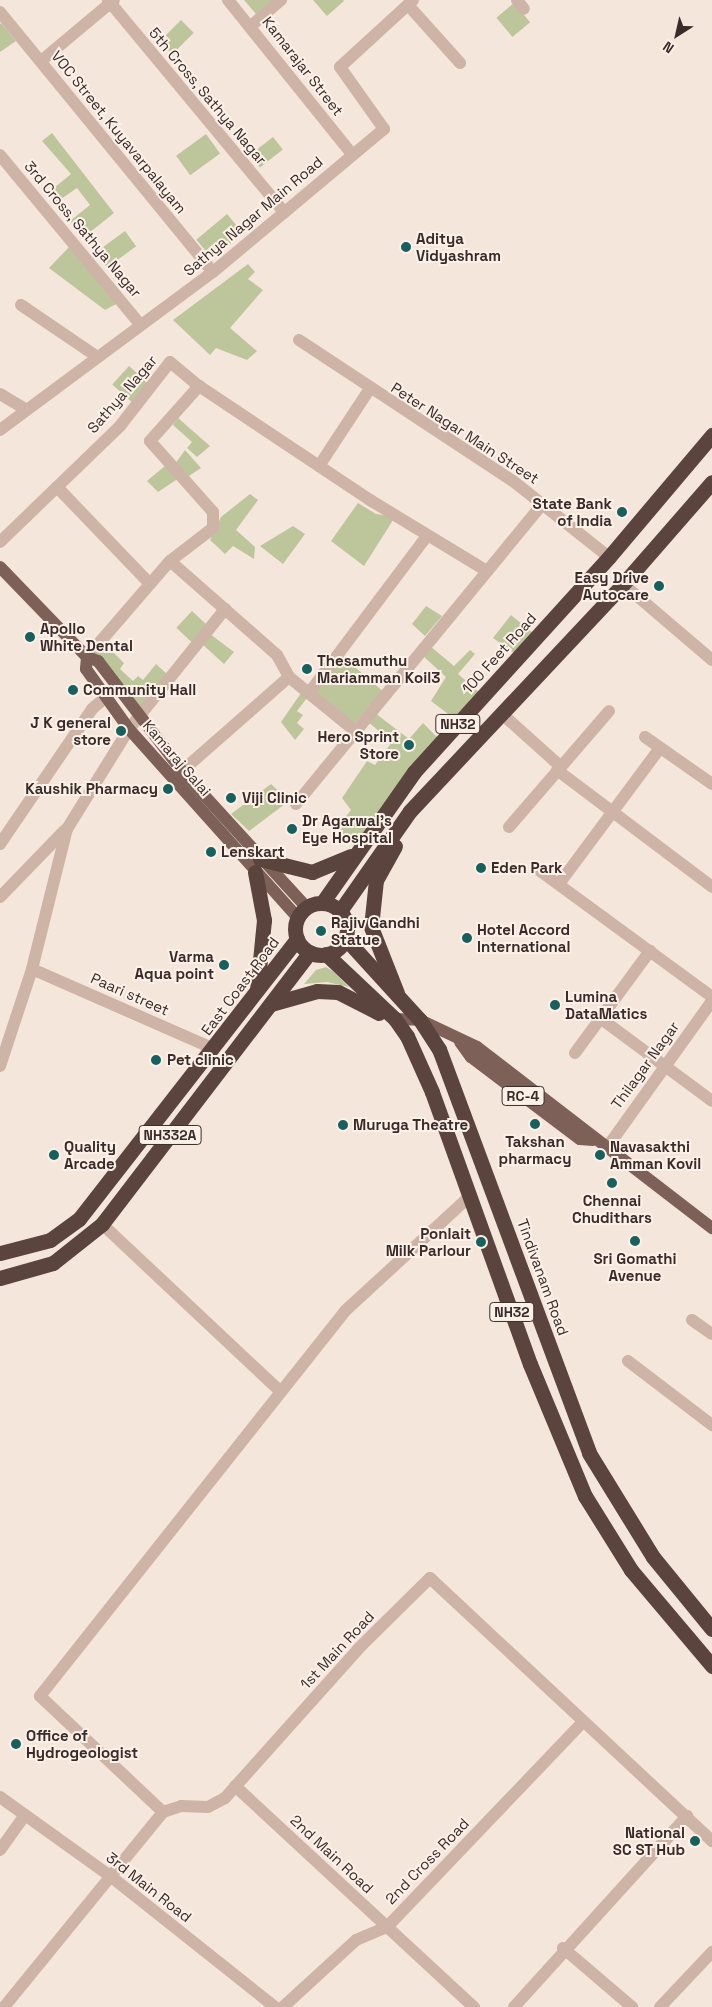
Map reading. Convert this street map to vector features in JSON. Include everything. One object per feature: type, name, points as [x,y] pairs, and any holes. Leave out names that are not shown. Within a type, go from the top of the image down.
[{"type":"highway","name":"100 Feet Road","points":[[322,903],[414,772],[609,557],[712,435]]},
{"type":"highway","name":"NH32","points":[[340,911],[410,811],[623,584],[712,482]]},
{"type":"highway","points":[[399,999],[378,952],[371,908],[376,880],[404,831],[410,811]]},
{"type":"highway","points":[[256,994],[264,920],[258,866],[312,872],[340,864],[356,852]]},
{"type":"highway","points":[[322,903],[340,911],[346,924],[345,938],[326,954],[310,952],[297,939],[302,912],[322,903]]},
{"type":"highway","name":"Tindivanam Road","points":[[345,938],[420,1020],[439,1049],[589,1453],[653,1557],[712,1629]]},
{"type":"highway","name":"East Coast Road","points":[[0,1253],[50,1240],[79,1220],[214,1049],[297,939]]},
{"type":"highway","name":"NH332A","points":[[0,1278],[53,1263],[102,1224],[310,952]]},
{"type":"highway","name":"NH32","points":[[326,954],[395,1019],[407,1036],[470,1196],[530,1364],[585,1496],[631,1570],[712,1666]]},
{"type":"highway","points":[[271,1004],[317,991],[338,992],[379,1013],[407,1036]]},
{"type":"main road","name":"Kamaraj Salai","points":[[0,567],[87,658],[98,661],[139,718],[258,866]]},
{"type":"main road","name":"Kamaraj Salai","points":[[87,658],[86,669],[129,728],[302,912]]},
{"type":"main road","name":"RC-4","points":[[395,1019],[420,1020],[460,1042],[471,1057],[580,1139],[593,1140],[712,1228]]},
{"type":"street","name":"Kamarajar Street","points":[[228,0],[251,26],[352,154]]},
{"type":"street","points":[[251,26],[281,0]]},
{"type":"street","points":[[41,61],[111,1]]},
{"type":"street","name":"5th Cross, Sathya Nagar","points":[[111,1],[284,212]]},
{"type":"street","points":[[410,2],[460,63]]},
{"type":"street","name":"Sathya Nagar Main Road","points":[[0,430],[96,356],[213,272],[384,129],[340,67],[410,2]]},
{"type":"street","name":"VOC Street, Kuyavarpalayam","points":[[0,12],[213,272]]},
{"type":"street","name":"3rd Cross, Sathya Nagar","points":[[0,155],[140,324]]},
{"type":"street","points":[[21,305],[96,356]]},
{"type":"street","name":"Peter Nagar Main Street","points":[[299,340],[369,390],[542,504],[609,557]]},
{"type":"street","name":"Sathya Nagar","points":[[0,542],[120,426],[170,362],[199,386],[319,466],[427,536],[487,571]]},
{"type":"street","points":[[87,658],[170,561],[207,535],[216,519],[150,441],[199,386]]},
{"type":"street","points":[[319,466],[369,390]]},
{"type":"street","points":[[0,394],[25,409]]},
{"type":"street","points":[[57,487],[150,584]]},
{"type":"street","points":[[296,804],[354,730],[542,504]]},
{"type":"street","points":[[309,693],[427,536]]},
{"type":"street","points":[[170,561],[277,655],[289,678],[354,730]]},
{"type":"street","points":[[623,584],[712,660]]},
{"type":"street","points":[[0,896],[67,829],[129,728],[139,718],[225,609]]},
{"type":"street","points":[[182,771],[289,678]]},
{"type":"street","points":[[0,844],[92,709],[106,697]]},
{"type":"street","points":[[509,827],[609,711]]},
{"type":"street","points":[[501,713],[559,768],[611,813],[712,887]]},
{"type":"street","points":[[645,737],[712,784]]},
{"type":"street","points":[[559,884],[660,748]]},
{"type":"street","points":[[0,1066],[32,969],[67,829]]},
{"type":"street","points":[[536,868],[712,997]]},
{"type":"street","points":[[575,1053],[650,951]]},
{"type":"street","name":"Paari street","points":[[32,969],[214,1049]]},
{"type":"street","name":"Thilagar Nagar","points":[[606,1149],[712,1001]]},
{"type":"street","points":[[600,1018],[712,1101]]},
{"type":"street","points":[[4,2007],[109,1875],[163,1812],[40,1696],[345,1312],[470,1196]]},
{"type":"street","points":[[102,1224],[281,1392]]},
{"type":"street","points":[[692,1320],[712,1334]]},
{"type":"street","points":[[628,1361],[712,1425]]},
{"type":"street","name":"1st Main Road","points":[[163,1812],[181,1806],[208,1807],[235,1786],[358,1649],[430,1578],[712,1841]]},
{"type":"street","name":"2nd Cross Road","points":[[284,2007],[356,1940],[387,1926],[583,1722]]},
{"type":"street","name":"2nd Main Road","points":[[235,1786],[474,2007]]},
{"type":"street","name":"3rd Main Road","points":[[0,1797],[109,1875],[275,2007]]},
{"type":"street","points":[[0,1850],[25,1815]]},
{"type":"street","points":[[514,2007],[563,1948],[687,1816]]},
{"type":"street","points":[[563,1948],[632,2007]]},
{"type":"street","points":[[660,2007],[712,1952]]},
{"type":"green space","points":[[244,0],[273,0],[256,14]]},
{"type":"green space","points":[[313,0],[343,0],[344,1],[327,16]]},
{"type":"green space","points":[[514,3],[530,22],[512,37],[496,18]]},
{"type":"green space","points":[[181,20],[194,33],[173,54],[160,41]]},
{"type":"green space","points":[[0,24],[16,41],[0,52]]},
{"type":"green space","points":[[52,133],[114,213],[84,237],[70,221],[90,205],[77,188],[55,203],[48,193],[71,174],[42,141]]},
{"type":"green space","points":[[206,134],[220,153],[190,175],[176,156]]},
{"type":"green space","points":[[273,137],[283,150],[260,167],[250,155]]},
{"type":"green space","points":[[227,214],[243,233],[212,259],[196,240]]},
{"type":"green space","points":[[125,231],[136,246],[107,268],[96,252]]},
{"type":"green space","points":[[70,246],[118,303],[105,310],[49,268]]},
{"type":"green space","points":[[248,264],[255,272],[248,279],[263,290],[230,328],[257,351],[247,360],[216,348],[210,355],[173,320]]},
{"type":"green space","points":[[129,366],[149,384],[132,403],[112,385]]},
{"type":"green space","points":[[178,418],[210,446],[197,457],[187,448],[192,442],[173,425]]},
{"type":"green space","points":[[185,450],[201,468],[186,478],[175,464]]},
{"type":"green space","points":[[166,465],[179,478],[158,492],[147,481]]},
{"type":"green space","points":[[250,494],[258,500],[236,530],[255,547],[254,559],[233,546],[225,554],[210,540],[221,517]]},
{"type":"green space","points":[[358,503],[376,514],[395,517],[364,566],[331,541]]},
{"type":"green space","points":[[293,526],[305,534],[283,564],[260,546]]},
{"type":"green space","points":[[426,606],[442,616],[425,636],[412,624]]},
{"type":"green space","points":[[192,611],[207,625],[192,642],[176,628]]},
{"type":"green space","points":[[511,615],[533,633],[514,653],[493,638]]},
{"type":"green space","points":[[210,634],[234,652],[224,664],[202,644]]},
{"type":"green space","points":[[105,644],[124,663],[120,669],[133,681],[138,676],[143,680],[156,664],[169,676],[141,711],[96,652]]},
{"type":"green space","points":[[430,646],[454,666],[470,650],[475,654],[458,674],[480,693],[456,720],[431,701],[446,677],[423,656]]},
{"type":"green space","points":[[341,655],[383,691],[353,725],[311,689]]},
{"type":"green space","points":[[301,693],[307,698],[297,711],[303,715],[297,723],[304,729],[295,740],[281,722]]},
{"type":"green space","points":[[375,713],[409,739],[423,723],[438,738],[355,846],[334,831],[351,810],[342,798],[367,761],[375,765],[392,742],[367,721]]},
{"type":"green space","points":[[271,784],[289,801],[249,831],[231,814]]},
{"type":"green space","points":[[326,967],[349,987],[327,982],[304,984],[316,970]]},
{"type":"place","name":"Aditya Vidyashram","points":[[406,247]]},
{"type":"place","name":"State Bank of India","points":[[622,512]]},
{"type":"place","name":"Easy Drive Autocare","points":[[659,586]]},
{"type":"place","name":"Apollo White Dental","points":[[30,637]]},
{"type":"place","name":"Thesamuthu Mariamman Koil3","points":[[307,669]]},
{"type":"place","name":"Community Hall","points":[[73,690]]},
{"type":"place","name":"J K general store","points":[[121,731]]},
{"type":"place","name":"Hero Sprint Store","points":[[409,745]]},
{"type":"place","name":"Kaushik Pharmacy","points":[[168,789]]},
{"type":"place","name":"Viji Clinic","points":[[231,798]]},
{"type":"place","name":"Dr Agarwal's Eye Hospital","points":[[292,829]]},
{"type":"place","name":"Lenskart","points":[[211,852]]},
{"type":"place","name":"Eden Park","points":[[481,868]]},
{"type":"place","name":"Rajiv Gandhi Statue","points":[[321,931]]},
{"type":"place","name":"Hotel Accord International","points":[[467,938]]},
{"type":"place","name":"Varma Aqua point","points":[[224,965]]},
{"type":"place","name":"Lumina DataMatics","points":[[555,1005]]},
{"type":"place","name":"Pet clinic","points":[[156,1060]]},
{"type":"place","name":"Takshan pharmacy","points":[[535,1124]]},
{"type":"place","name":"Muruga Theatre","points":[[343,1125]]},
{"type":"place","name":"Quality Arcade","points":[[54,1155]]},
{"type":"place","name":"Navasakthi Amman Kovil","points":[[600,1155]]},
{"type":"place","name":"Chennai Chudithars","points":[[612,1183]]},
{"type":"place","name":"Sri Gomathi Avenue","points":[[635,1241]]},
{"type":"place","name":"Ponlait Milk Parlour","points":[[481,1242]]},
{"type":"place","name":"Office of Hydrogeologist","points":[[16,1744]]},
{"type":"place","name":"National SC ST Hub","points":[[695,1841]]}]
